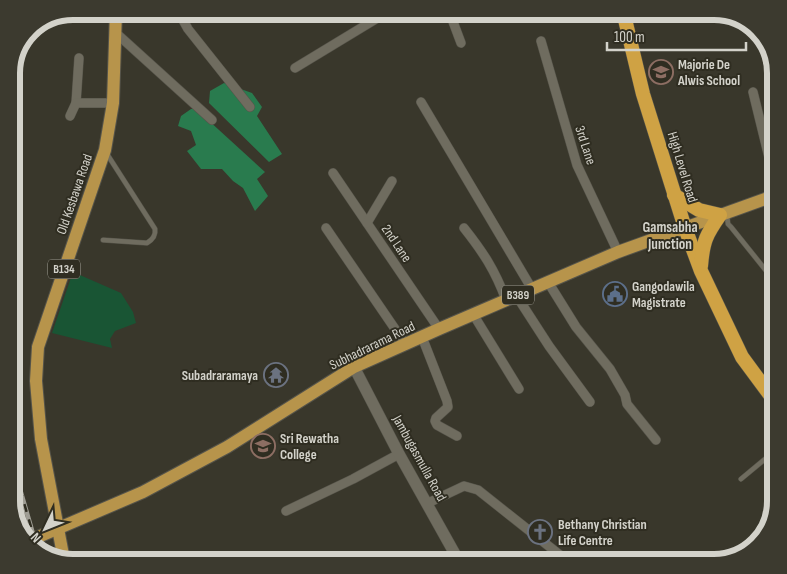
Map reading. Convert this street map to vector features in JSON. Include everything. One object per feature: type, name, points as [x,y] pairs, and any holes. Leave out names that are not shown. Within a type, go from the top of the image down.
[{"type":"highway","name":"High Level Road","points":[[625,20],[643,94],[674,195],[701,271],[742,357],[767,391]]},
{"type":"highway","points":[[674,195],[699,210],[724,214]]},
{"type":"highway","points":[[701,271],[703,246],[710,229],[724,214]]},
{"type":"main road","name":"Old Kesbawa Road","points":[[63,553],[42,439],[36,381],[38,347],[105,150],[113,103],[116,20]]},
{"type":"main road","name":"B389","points":[[685,228],[767,198]]},
{"type":"main road","name":"Subhadrarama Road","points":[[58,528],[143,492],[227,447],[354,367],[618,252],[685,228]]},
{"type":"main road","name":"B389","points":[[35,538],[58,528]]},
{"type":"street","points":[[183,20],[188,30],[250,107]]},
{"type":"street","points":[[295,68],[374,20]]},
{"type":"street","points":[[452,20],[461,43]]},
{"type":"street","points":[[116,33],[212,120]]},
{"type":"street","name":"3rd Lane","points":[[541,41],[577,165],[618,252]]},
{"type":"street","points":[[70,116],[76,103],[79,58]]},
{"type":"street","points":[[753,92],[767,149]]},
{"type":"street","points":[[421,102],[532,289]]},
{"type":"street","points":[[76,103],[113,103]]},
{"type":"street","name":"2nd Lane","points":[[333,173],[439,329]]},
{"type":"street","points":[[367,223],[392,181]]},
{"type":"street","points":[[326,228],[406,345]]},
{"type":"street","points":[[464,228],[484,254],[511,298],[590,402]]},
{"type":"street","points":[[548,282],[576,327],[610,369],[625,395],[627,404],[656,440]]},
{"type":"street","points":[[473,314],[519,389]]},
{"type":"street","points":[[422,337],[448,401],[448,407],[436,418],[435,422],[457,436]]},
{"type":"street","name":"Jambugasmulla Road","points":[[354,367],[454,554]]},
{"type":"street","points":[[286,511],[353,480],[399,454]]},
{"type":"street","points":[[428,503],[464,486],[478,490],[559,554]]},
{"type":"street","points":[[20,507],[24,520]]},
{"type":"lane","points":[[103,240],[147,243],[151,241],[156,233],[105,150]]},
{"type":"lane","points":[[724,214],[728,224],[767,272]]},
{"type":"lane","points":[[741,479],[767,457]]},
{"type":"green space","points":[[224,83],[252,93],[262,107],[257,116],[282,154],[269,162],[209,103],[210,91]]},
{"type":"green space","points":[[191,109],[196,109],[265,172],[257,179],[268,196],[255,211],[243,188],[233,181],[222,169],[201,169],[187,151],[196,145],[191,131],[178,126],[181,116]]},
{"type":"green space","points":[[73,272],[121,293],[133,312],[136,323],[115,331],[110,339],[112,348],[52,333]]},
{"type":"railway","points":[[20,489],[34,537]]},
{"type":"place","name":"Majorie De Alwis School","points":[[661,72]]},
{"type":"place","name":"Gangodawila Magistrate","points":[[615,294]]},
{"type":"place","name":"Subadraramaya","points":[[276,375]]},
{"type":"place","name":"Sri Rewatha College","points":[[263,446]]},
{"type":"place","name":"Bethany Christian Life Centre","points":[[540,532]]},
{"type":"district","name":"Gamsabha Junction","points":[[670,236]]}]
